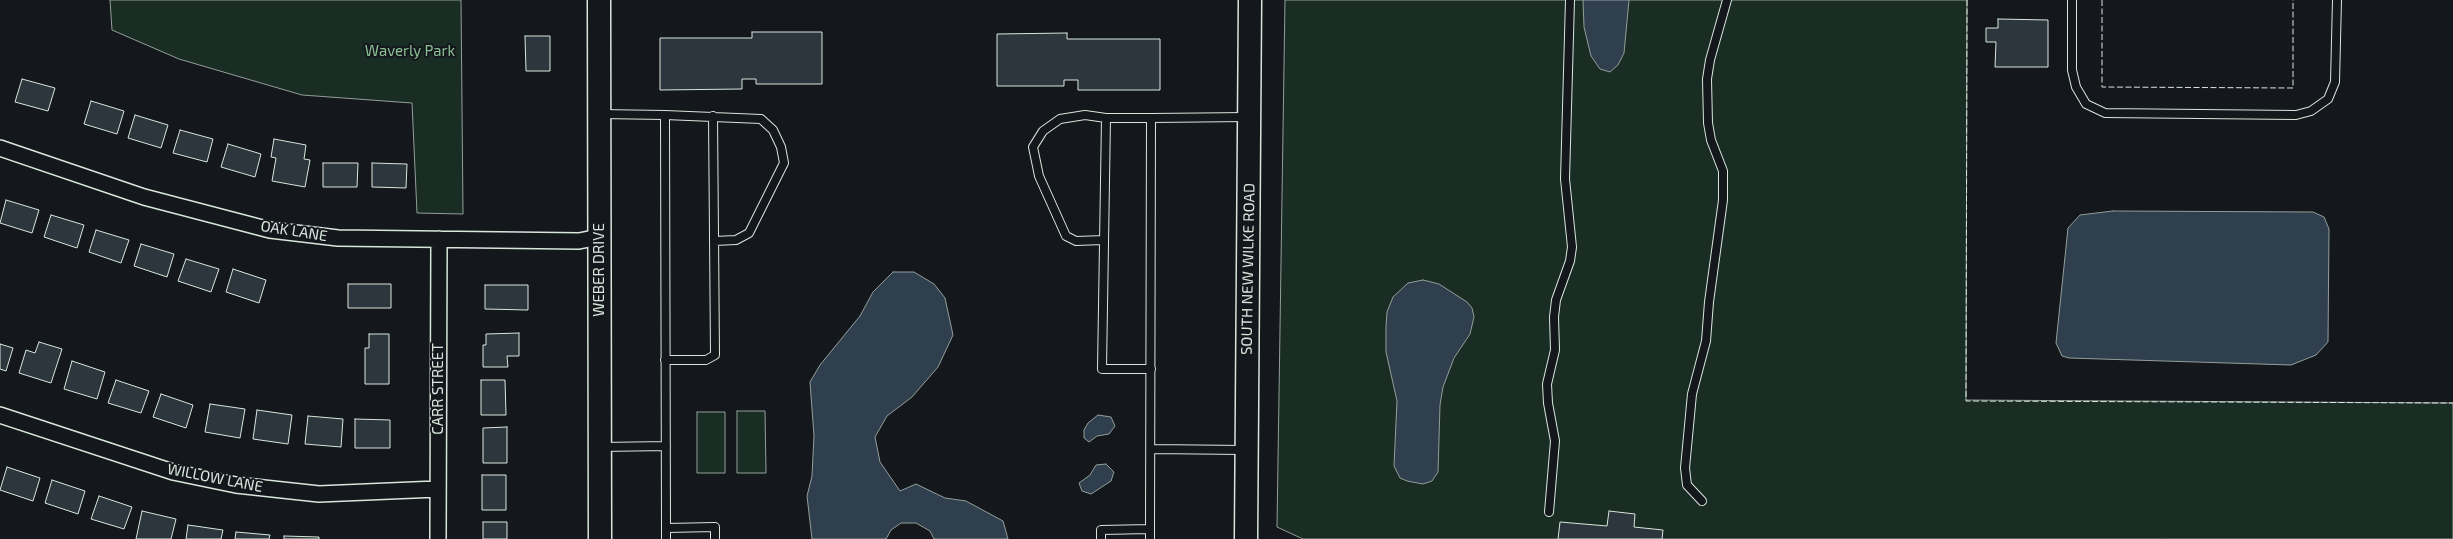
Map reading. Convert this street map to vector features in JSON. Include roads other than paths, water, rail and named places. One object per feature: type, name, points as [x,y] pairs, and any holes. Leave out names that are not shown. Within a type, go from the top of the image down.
[{"type":"street","name":"WEBER DRIVE","points":[[599,0],[600,539]]},
{"type":"street","name":"SOUTH NEW WILKE ROAD","points":[[1246,539],[1250,0]]},
{"type":"street","name":"OAK LANE","points":[[0,148],[144,197],[270,230],[338,238],[579,241],[599,238]]},
{"type":"street","name":"CARR STREET","points":[[438,539],[439,239]]},
{"type":"street","name":"WILLOW LANE","points":[[0,415],[173,472],[236,485],[319,494],[437,489]]},
{"type":"lane","points":[[1549,512],[1555,441],[1548,403],[1547,384],[1555,350],[1554,317],[1556,300],[1570,261],[1572,247],[1565,179],[1570,0]]},
{"type":"lane","points":[[1702,501],[1690,489],[1686,479],[1692,394],[1706,341],[1709,302],[1724,186],[1721,162],[1711,140],[1708,123],[1708,71],[1728,0]]},
{"type":"lane","points":[[2072,0],[2072,70],[2076,87],[2086,104],[2106,113],[2296,115],[2311,111],[2328,99],[2335,82],[2337,0]]},
{"type":"lane","points":[[599,114],[713,116],[761,119],[774,130],[781,147],[784,163],[749,233],[736,240],[714,241]]},
{"type":"lane","points":[[665,115],[666,539]]},
{"type":"lane","points":[[1104,240],[1076,241],[1066,236],[1039,176],[1033,147],[1043,131],[1060,119],[1084,115],[1106,118],[1249,117]]},
{"type":"lane","points":[[666,360],[706,360],[714,354],[713,116]]},
{"type":"lane","points":[[1106,118],[1102,370],[1151,369]]},
{"type":"lane","points":[[1150,539],[1151,118]]},
{"type":"lane","points":[[1688,443],[1697,443]]},
{"type":"lane","points":[[599,447],[666,446]]},
{"type":"lane","points":[[1150,449],[1246,450]]},
{"type":"lane","points":[[666,528],[715,527],[716,539]]},
{"type":"lane","points":[[1101,539],[1101,530],[1150,529]]},
{"type":"water","points":[[1583,0],[1629,0],[1624,53],[1618,65],[1610,72],[1600,69],[1591,56],[1584,27]]},
{"type":"water","points":[[2113,211],[2313,212],[2324,217],[2329,229],[2328,342],[2316,355],[2291,365],[2069,358],[2062,356],[2056,343],[2068,228],[2080,215]]},
{"type":"water","points":[[893,272],[914,272],[934,284],[945,298],[953,335],[938,367],[912,397],[887,416],[875,437],[880,462],[900,491],[916,484],[945,498],[966,501],[1003,521],[1008,539],[934,539],[930,531],[916,523],[901,523],[891,530],[886,539],[812,539],[807,496],[812,476],[814,436],[810,382],[820,365],[860,316],[873,292]]},
{"type":"water","points":[[1423,280],[1439,284],[1467,302],[1472,308],[1474,317],[1470,334],[1454,358],[1443,387],[1440,405],[1438,472],[1432,481],[1423,484],[1400,478],[1394,466],[1397,401],[1386,352],[1386,327],[1387,312],[1393,297],[1408,283]]},
{"type":"water","points":[[1098,415],[1111,417],[1115,426],[1109,434],[1097,436],[1089,442],[1084,438],[1084,430],[1088,423]]},
{"type":"water","points":[[1106,464],[1114,472],[1111,481],[1091,494],[1082,491],[1079,483],[1090,475],[1096,465]]},
{"type":"park label","name":"Waverly Park","points":[[410,51]]}]
